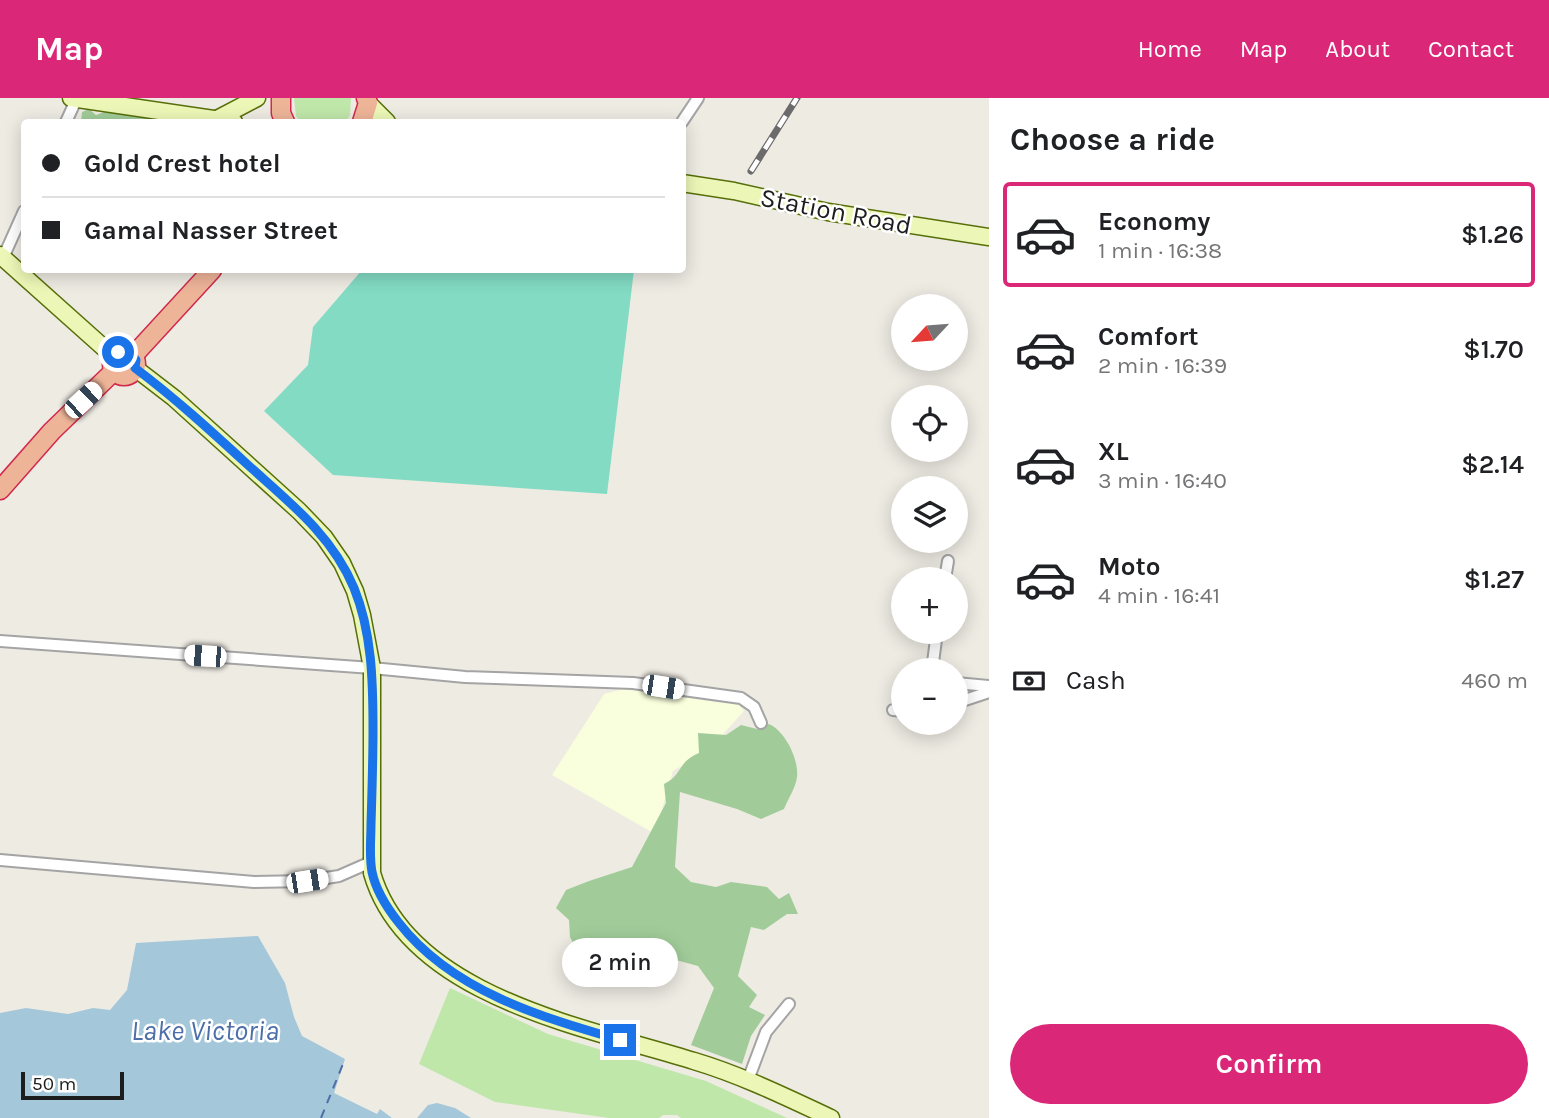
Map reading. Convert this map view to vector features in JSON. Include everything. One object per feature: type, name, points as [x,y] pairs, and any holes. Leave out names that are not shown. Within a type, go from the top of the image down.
[{"type":"highway","points":[[363,119],[370,100]]},
{"type":"highway","points":[[0,490],[122,351],[134,362],[209,273]]},
{"type":"main road","points":[[75,98],[217,119],[257,98]]},
{"type":"main road","points":[[370,100],[385,119]]},
{"type":"main road","name":"Station Road","points":[[686,184],[734,191],[828,212],[989,237]]},
{"type":"main road","points":[[1,256],[113,364]]},
{"type":"main road","points":[[134,362],[299,511],[324,537],[342,563],[355,591],[372,668],[370,862],[381,896],[403,928],[435,959],[471,983],[507,1002],[551,1019],[692,1060],[748,1080],[831,1118]]},
{"type":"street","points":[[67,119],[75,98]]},
{"type":"street","points":[[684,119],[698,98]]},
{"type":"street","points":[[1,256],[21,217]]},
{"type":"street","points":[[947,567],[948,561]]},
{"type":"street","points":[[0,641],[465,677],[597,681],[663,687],[741,698],[754,707],[761,723]]},
{"type":"street","points":[[968,684],[989,685]]},
{"type":"street","points":[[968,699],[989,692]]},
{"type":"street","points":[[0,859],[254,882],[307,881],[339,876],[370,862]]},
{"type":"street","points":[[748,1080],[766,1032],[789,1004]]},
{"type":"shaded area","points":[[623,689],[739,705],[744,711],[708,751],[673,771],[655,834],[552,775],[604,694]]},
{"type":"green space","points":[[294,98],[351,98],[348,119],[298,119]]},
{"type":"green space","points":[[89,109],[96,115],[107,111],[154,119],[81,119],[82,112]]},
{"type":"green space","points":[[359,273],[634,273],[607,494],[333,475],[264,411],[308,365],[313,327]]},
{"type":"green space","points":[[769,724],[785,739],[796,762],[794,789],[784,809],[761,819],[680,792],[675,867],[691,882],[716,887],[731,882],[767,887],[779,899],[789,893],[798,914],[787,914],[764,930],[751,927],[738,976],[757,995],[749,1007],[765,1015],[751,1036],[742,1064],[691,1045],[714,988],[698,966],[676,960],[650,976],[621,978],[608,942],[580,956],[570,937],[569,920],[556,908],[566,890],[632,867],[666,803],[664,784],[674,777],[687,760],[699,753],[698,733],[726,735],[741,725],[757,729]]},
{"type":"green space","points":[[450,988],[548,1034],[706,1081],[787,1118],[681,1118],[677,1115],[663,1115],[659,1118],[609,1118],[495,1102],[419,1064]]},
{"type":"water","name":"Lake Victoria","points":[[258,936],[285,983],[302,1036],[345,1059],[334,1093],[377,1114],[380,1109],[392,1118],[0,1118],[0,1013],[26,1008],[68,1014],[93,1008],[110,1010],[127,990],[136,943]]},
{"type":"water","points":[[437,1103],[455,1108],[471,1118],[417,1118],[428,1105]]},
{"type":"ferry route","points":[[321,1118],[345,1059]]},
{"type":"railway","points":[[751,171],[797,98]]},
{"type":"route","points":[[118,352],[130,353],[136,360],[135,368],[174,398],[299,511],[324,537],[342,563],[362,615],[372,668],[370,862],[376,885],[391,913],[419,945],[471,983],[541,1016],[620,1040]]}]
